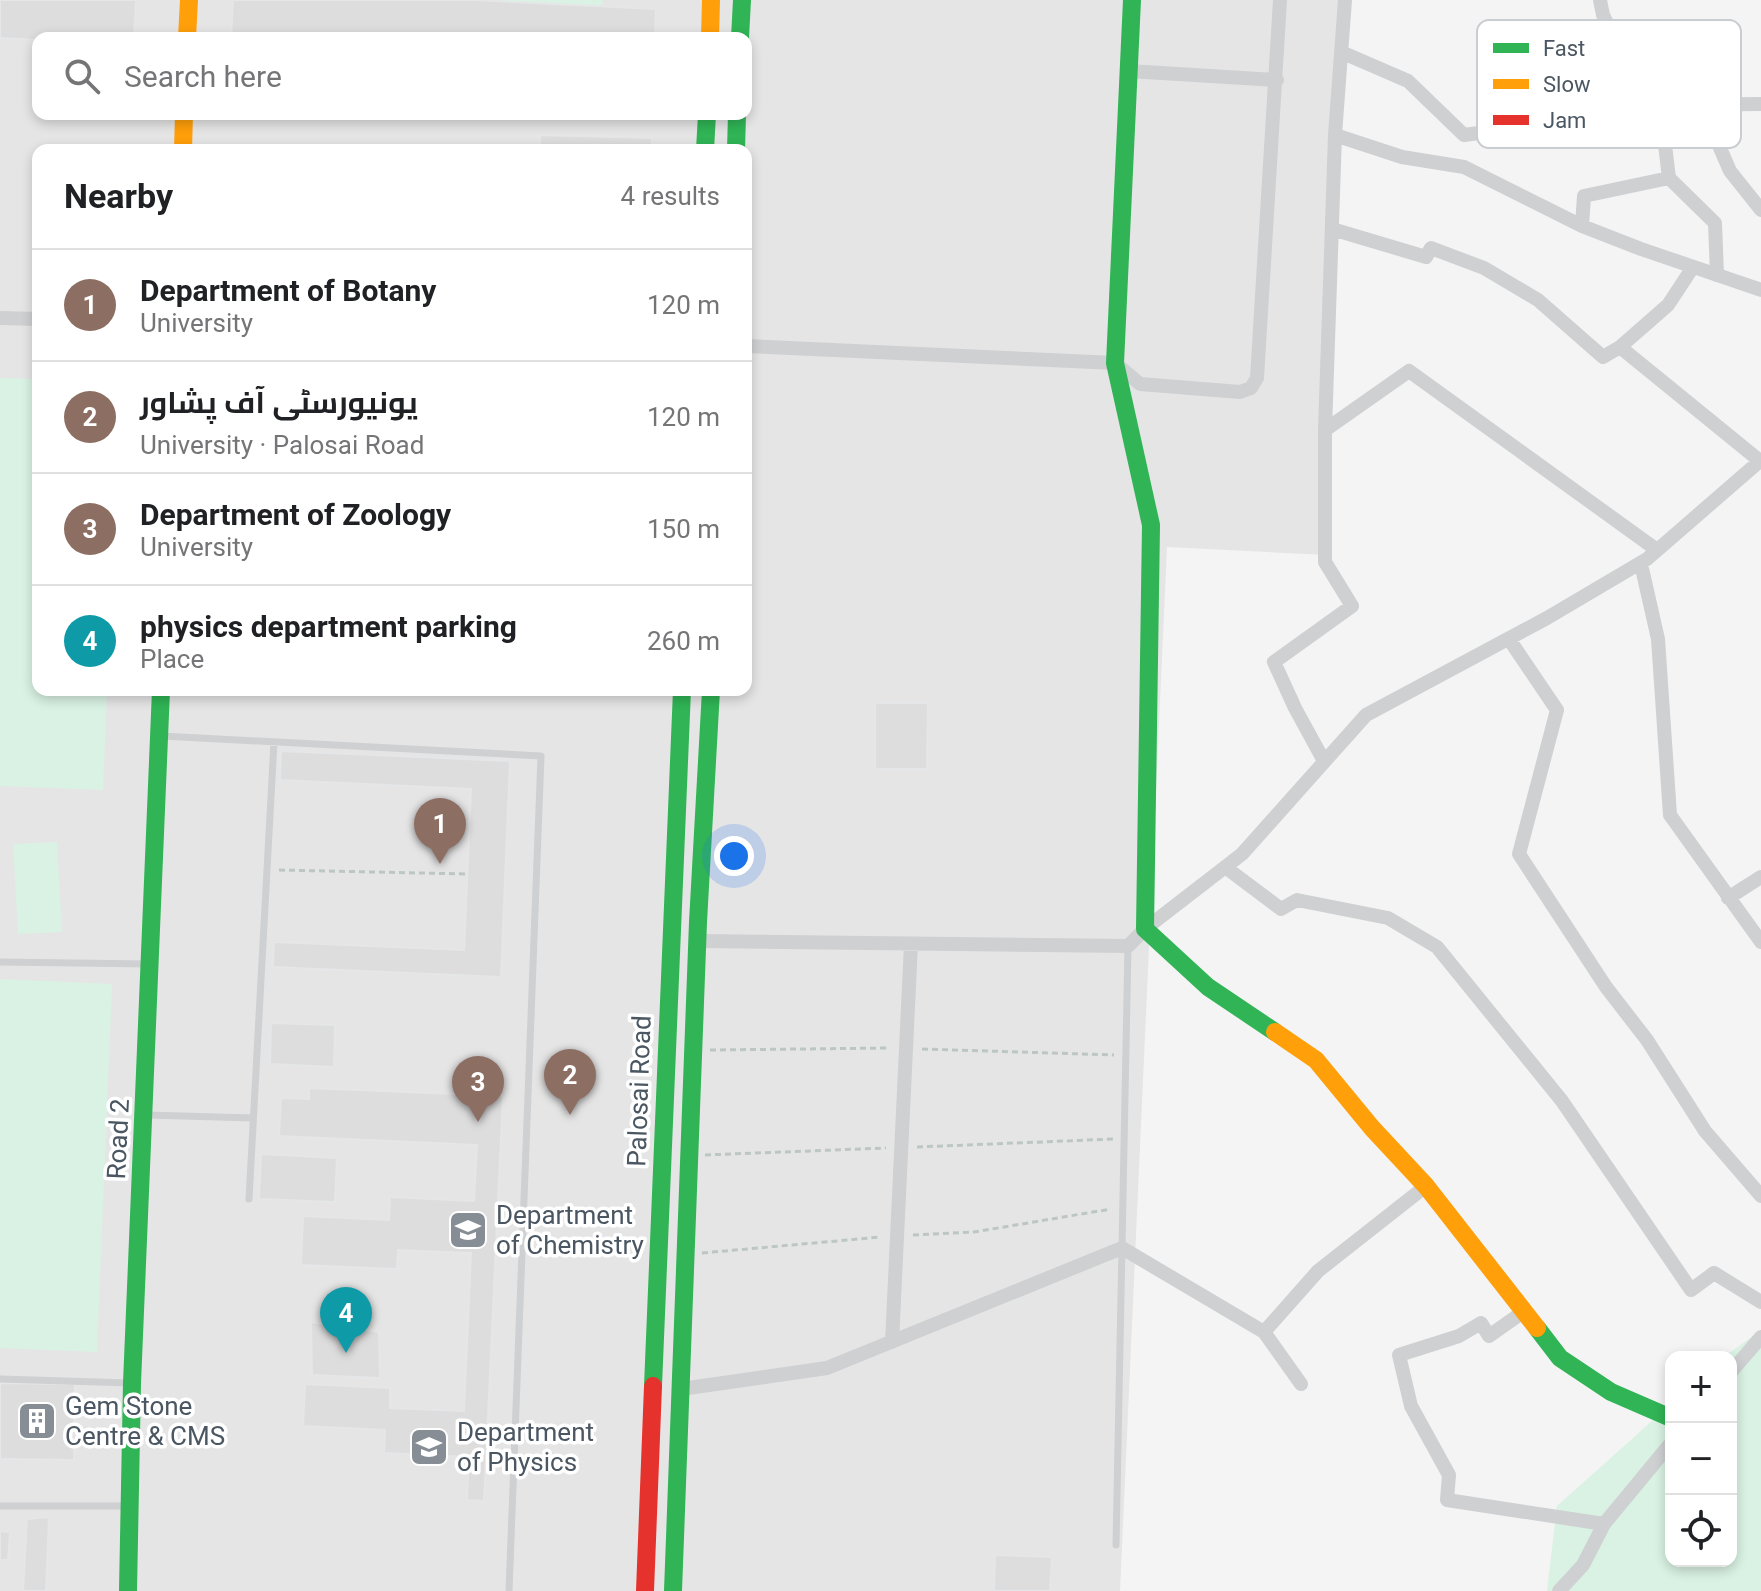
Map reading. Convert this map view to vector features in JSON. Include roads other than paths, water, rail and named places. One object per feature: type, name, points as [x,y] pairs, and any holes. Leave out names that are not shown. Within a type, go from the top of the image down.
[{"type":"street","points":[[187,32],[189,0]]},
{"type":"street","points":[[710,32],[711,0]]},
{"type":"street","points":[[740,32],[742,0]]},
{"type":"street","points":[[1132,0],[1115,363],[1151,525],[1145,929],[1208,987],[1316,1060],[1372,1128],[1426,1186],[1560,1358],[1611,1392],[1665,1415]]},
{"type":"street","points":[[752,346],[1115,363],[1140,384],[1240,392],[1251,388],[1257,378],[1280,0]]},
{"type":"street","points":[[1324,761],[1274,662],[1352,606],[1325,562],[1325,430],[1335,135],[1345,0]]},
{"type":"street","points":[[1600,0],[1605,20]]},
{"type":"street","points":[[1341,52],[1408,81],[1464,135],[1477,133]]},
{"type":"street","points":[[1128,71],[1277,80]]},
{"type":"street","points":[[183,144],[184,120]]},
{"type":"street","points":[[705,144],[707,120]]},
{"type":"street","points":[[736,144],[737,120]]},
{"type":"street","points":[[1335,135],[1402,157],[1464,167],[1582,226],[1761,290]]},
{"type":"street","points":[[1665,148],[1669,178],[1715,223],[1717,275]]},
{"type":"street","points":[[1720,148],[1730,171],[1761,210]]},
{"type":"street","points":[[1582,226],[1584,196],[1669,178]]},
{"type":"street","points":[[1332,229],[1426,257],[1431,248],[1484,268],[1538,300],[1603,357],[1620,347],[1668,305],[1693,267]]},
{"type":"street","points":[[0,318],[32,319]]},
{"type":"street","points":[[672,937],[698,941],[1128,946],[1145,929],[1242,854],[1366,715],[1641,564],[1760,461],[1620,347]]},
{"type":"street","points":[[1325,430],[1409,371],[1657,550]]},
{"type":"street","points":[[1641,564],[1658,639],[1670,815],[1761,942]]},
{"type":"street","points":[[1509,639],[1557,710],[1519,854],[1606,987],[1647,1040],[1705,1131],[1761,1196]]},
{"type":"street","name":"Road 2","points":[[128,1591],[132,1383],[161,696]]},
{"type":"street","name":"Palosai Road","points":[[645,1591],[682,696]]},
{"type":"street","points":[[673,1591],[711,696]]},
{"type":"street","points":[[1225,867],[1281,909],[1297,900],[1388,918],[1437,947],[1562,1101],[1691,1290],[1714,1273],[1761,1302]]},
{"type":"street","points":[[1728,898],[1761,877]]},
{"type":"street","points":[[892,1342],[911,944]]},
{"type":"street","points":[[1264,1332],[1318,1271],[1426,1186]]},
{"type":"street","points":[[681,1389],[827,1368],[1122,1248],[1264,1332],[1301,1384]]},
{"type":"street","points":[[657,1286],[684,1289]]},
{"type":"street","points":[[1523,1312],[1489,1336],[1481,1323],[1459,1336],[1399,1355],[1411,1406],[1449,1475],[1447,1500],[1604,1524]]},
{"type":"street","points":[[1737,1365],[1761,1337]]},
{"type":"street","points":[[1559,1591],[1583,1565],[1604,1524],[1665,1450]]},
{"type":"lane","points":[[160,736],[541,756],[509,1591]]},
{"type":"lane","points":[[249,1199],[274,742]]},
{"type":"lane","points":[[1116,1545],[1128,946]]},
{"type":"lane","points":[[0,962],[151,964]]},
{"type":"lane","points":[[145,1115],[253,1118]]},
{"type":"lane","points":[[0,1379],[132,1383]]},
{"type":"lane","points":[[0,1506],[131,1506]]},
{"type":"place","name":"Department of Botany","points":[[440,864]]},
{"type":"place","name":"یونیورسٹی آف پشاور","points":[[570,1115]]},
{"type":"place","name":"Department of Zoology","points":[[478,1122]]},
{"type":"place","name":"Department of Chemistry","points":[[468,1230]]},
{"type":"place","name":"physics department parking","points":[[346,1353]]},
{"type":"place","name":"Gem Stone Centre & CMS","points":[[37,1421]]},
{"type":"place","name":"Department of Physics","points":[[429,1447]]}]
